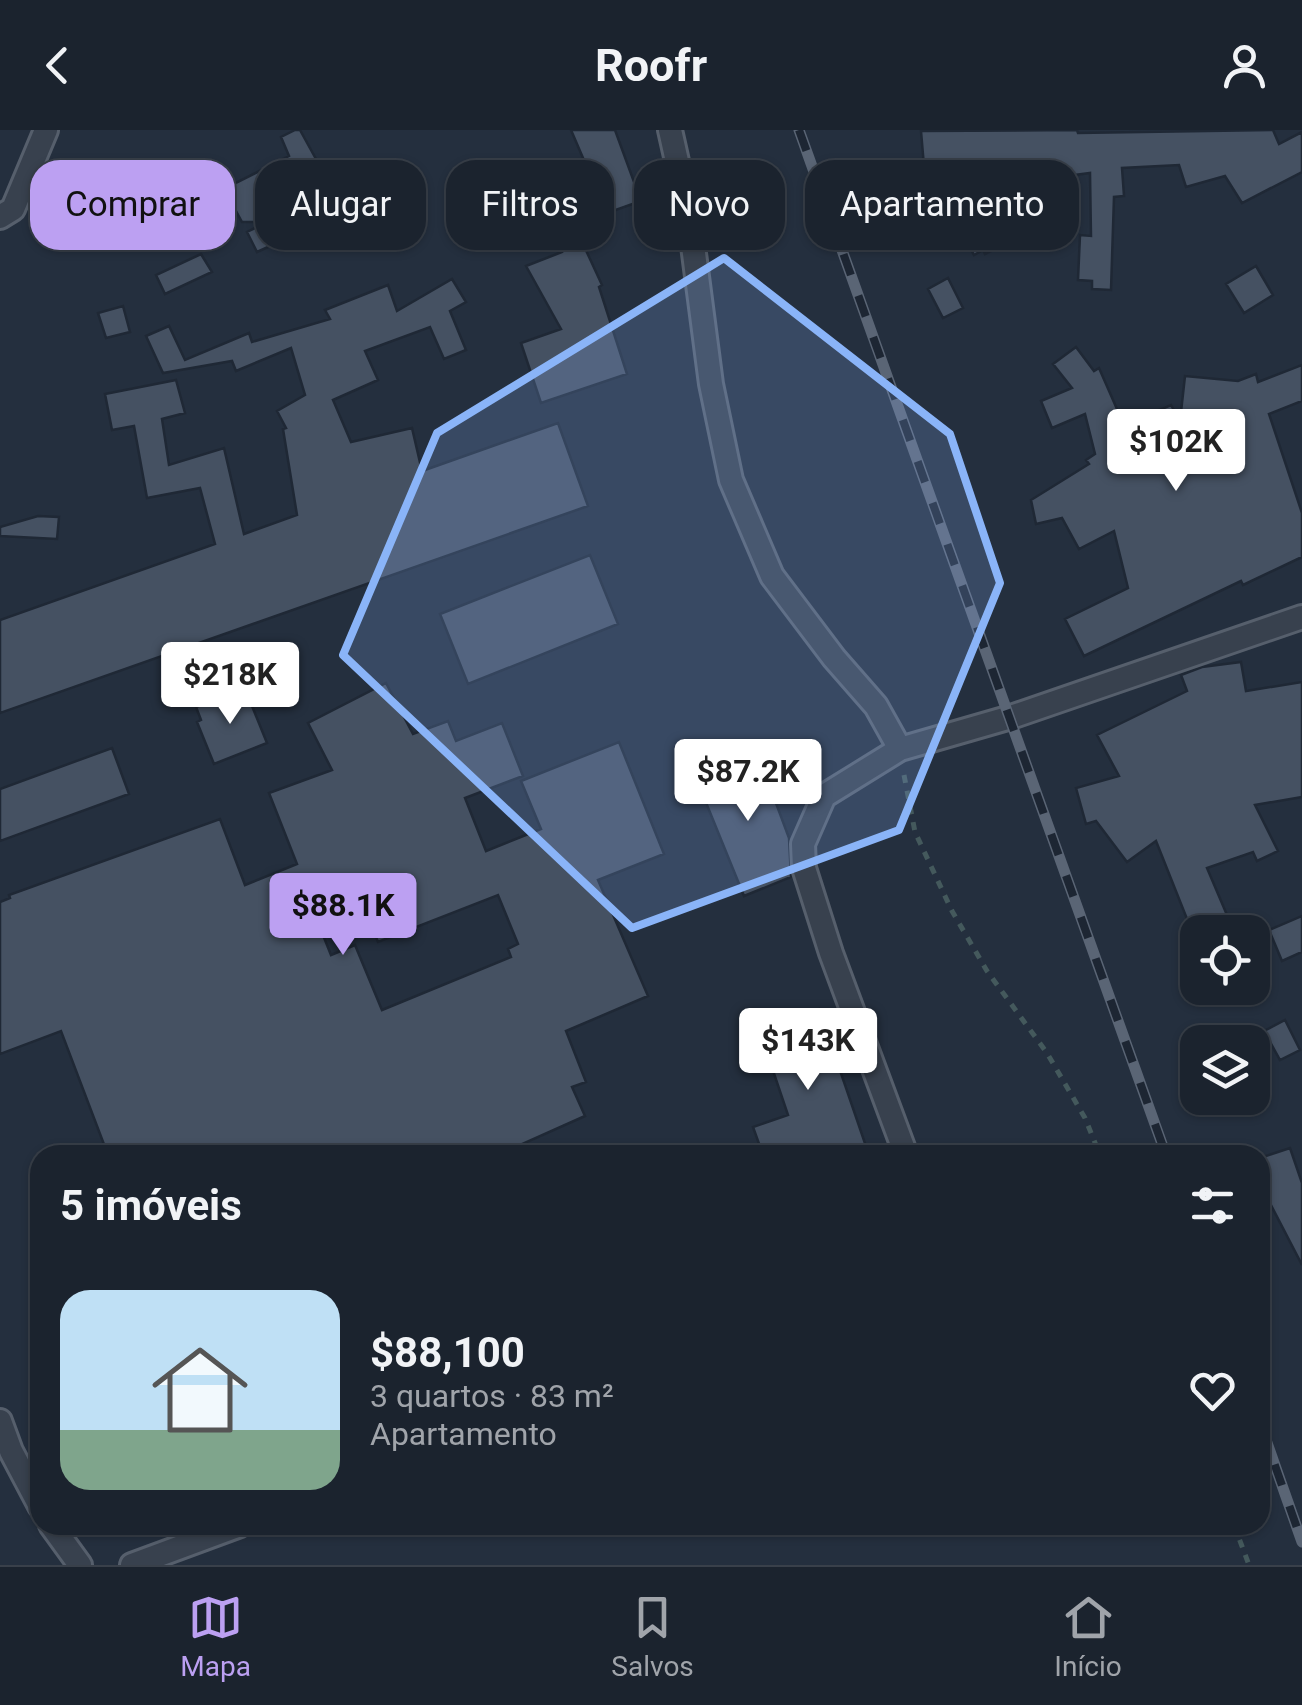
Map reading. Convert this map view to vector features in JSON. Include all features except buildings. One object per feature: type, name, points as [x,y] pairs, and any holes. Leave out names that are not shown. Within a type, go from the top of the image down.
[{"type":"street","points":[[0,218],[13,209],[46,130]]},
{"type":"street","points":[[670,130],[689,216],[711,384],[731,480],[772,576],[876,706],[900,749]]},
{"type":"street","points":[[902,1145],[804,868],[803,844],[824,796],[900,749],[1011,717],[1302,618]]},
{"type":"street","points":[[0,1421],[10,1451],[30,1488]]},
{"type":"street","points":[[59,1535],[80,1565]]},
{"type":"street","points":[[132,1565],[213,1535]]},
{"type":"path","points":[[900,749],[915,832],[952,911],[987,971],[1047,1053],[1085,1118],[1096,1145]]},
{"type":"path","points":[[1238,1535],[1248,1565]]},
{"type":"highlighted area","points":[[724,258],[950,434],[1000,583],[899,830],[632,928],[343,655],[437,433]]},
{"type":"railway","points":[[799,130],[1162,1145]]},
{"type":"railway","points":[[1270,1451],[1302,1542]]}]
